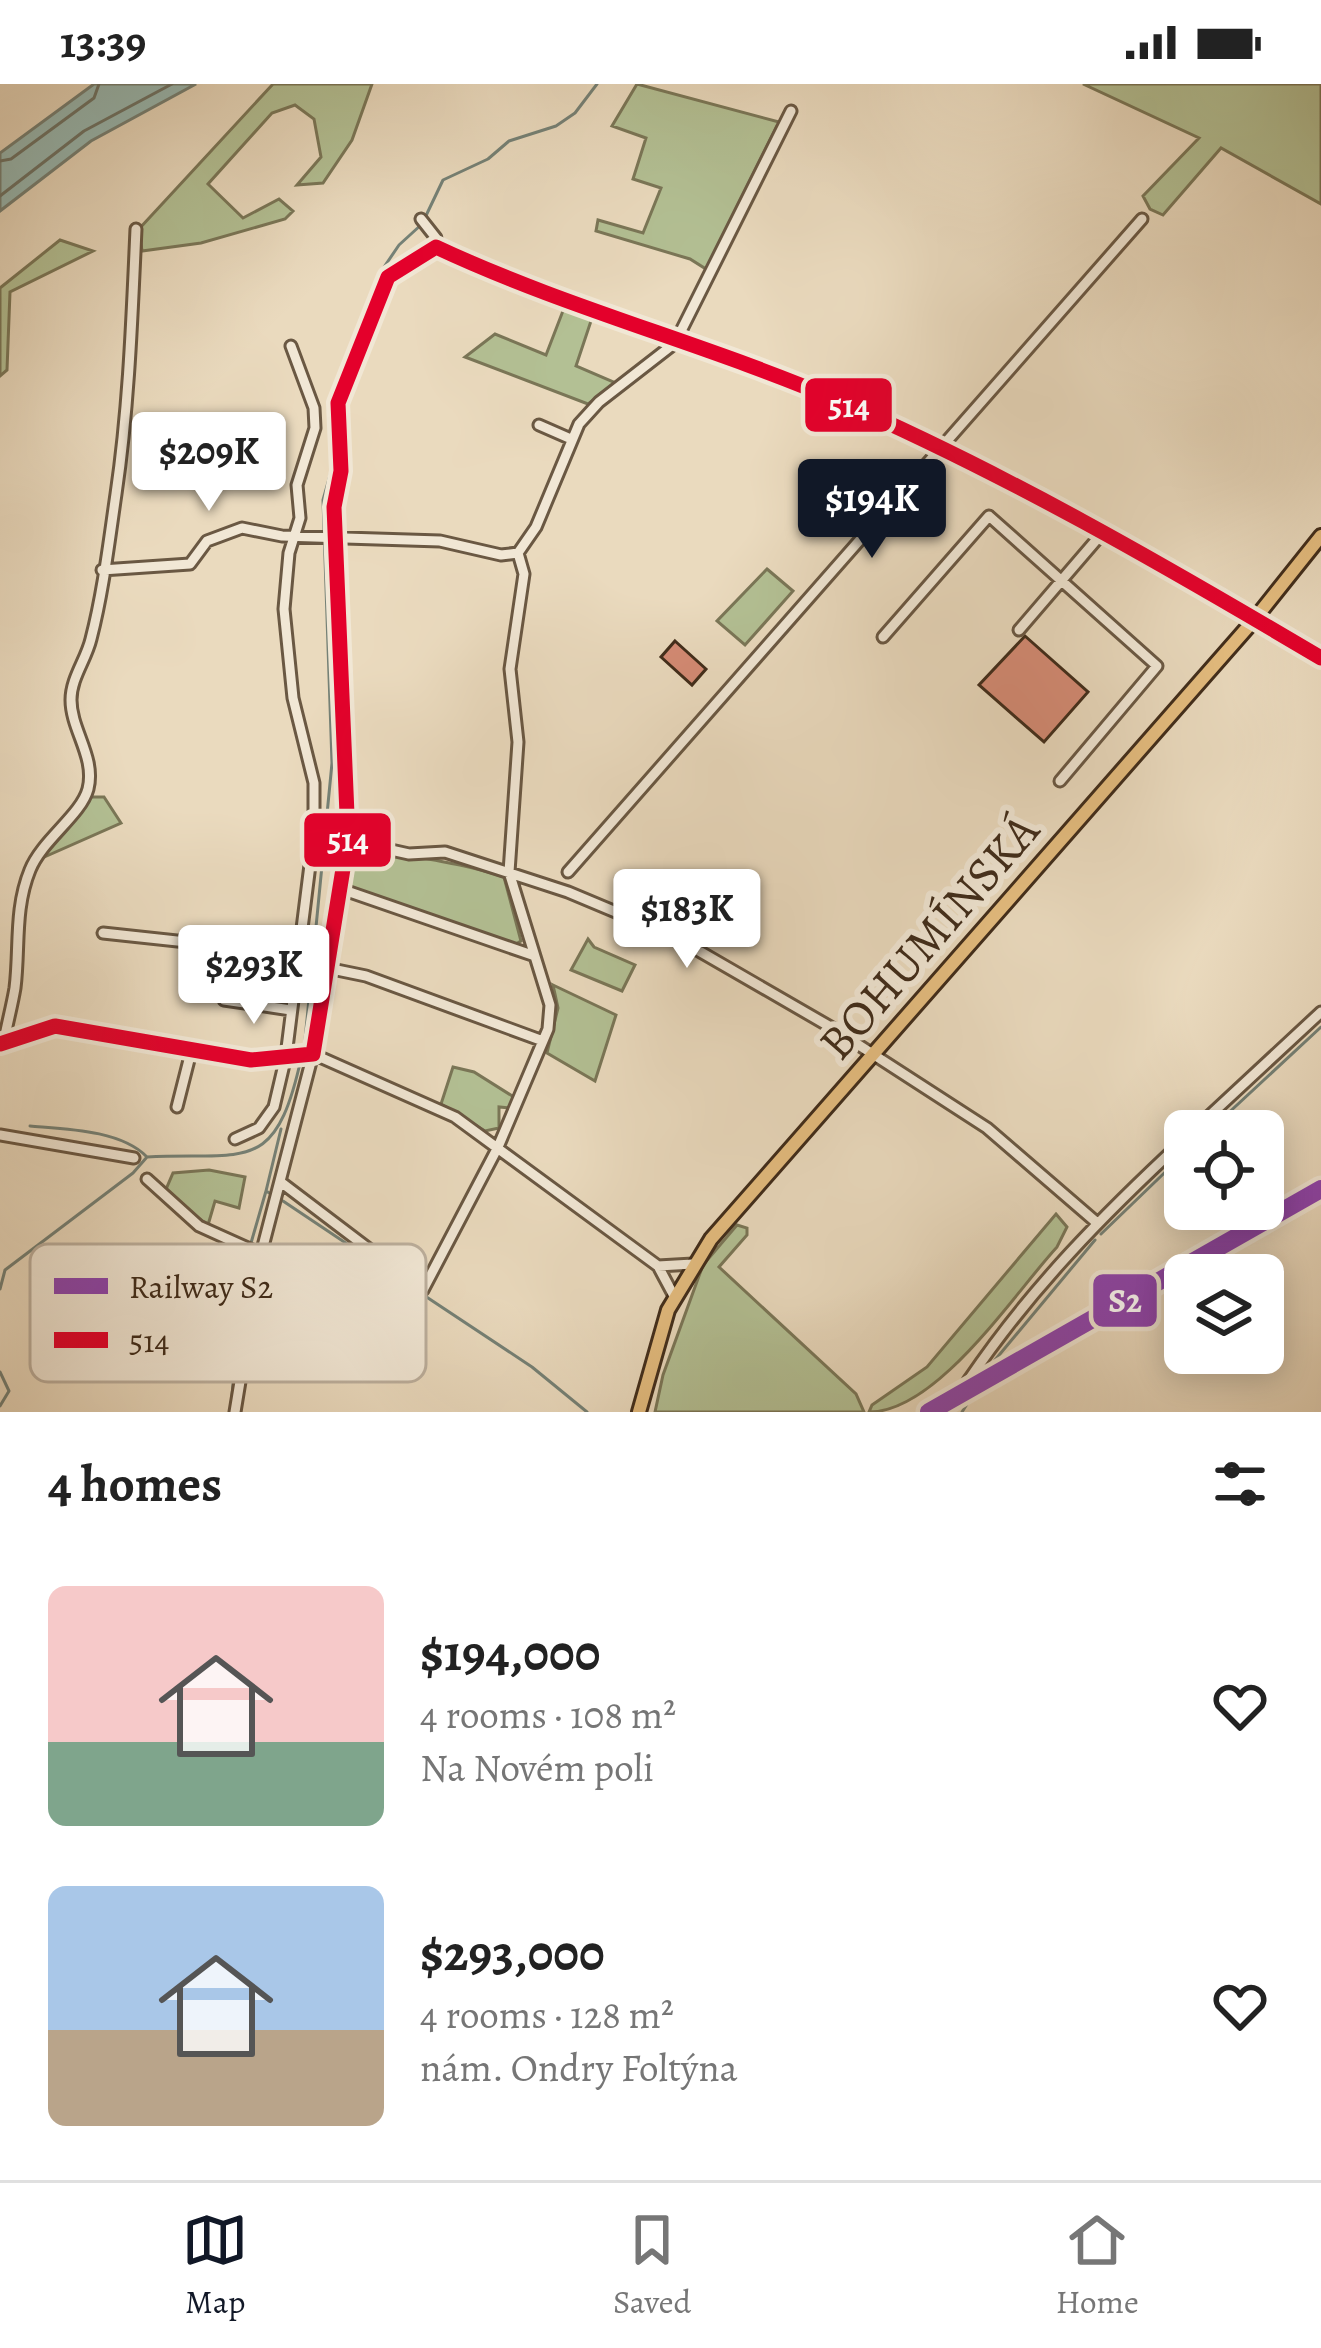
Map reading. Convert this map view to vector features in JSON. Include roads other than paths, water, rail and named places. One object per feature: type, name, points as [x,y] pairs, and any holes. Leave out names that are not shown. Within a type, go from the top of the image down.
[{"type":"main road","name":"BOHUMÍNSKÁ","points":[[639,1412],[652,1353],[692,1264],[1254,620],[1321,536]]},
{"type":"street","points":[[102,570],[190,564],[207,541],[242,528],[281,536],[440,542],[501,555],[518,553],[536,527],[571,439],[599,402],[675,343],[791,112]]},
{"type":"street","points":[[568,872],[1142,219]]},
{"type":"street","points":[[424,222],[436,247],[491,273],[832,398],[942,447],[1104,531],[1321,658]]},
{"type":"street","points":[[2,1043],[16,984],[15,955],[30,870],[48,836],[85,798],[90,784],[88,757],[70,704],[91,641],[116,494],[130,357],[136,229]]},
{"type":"street","points":[[235,1139],[259,1128],[300,1054],[327,968],[341,889],[348,838],[329,540],[341,471],[338,403],[348,388],[388,277],[436,247]]},
{"type":"street","points":[[264,1244],[280,1188],[300,1054],[291,1010],[321,834],[314,783],[292,698],[284,609],[289,553],[296,534],[297,485],[314,428],[314,408],[291,346]]},
{"type":"street","points":[[539,425],[571,439]]},
{"type":"street","points":[[883,637],[989,516],[1157,666],[1060,781]]},
{"type":"street","points":[[1019,630],[1104,531]]},
{"type":"street","points":[[426,1284],[498,1147],[544,1041],[550,1005],[509,872],[518,742],[510,669],[524,574],[518,553]]},
{"type":"street","points":[[321,834],[409,854],[445,852],[674,937],[872,1054],[987,1129],[1096,1222]]},
{"type":"street","points":[[341,889],[436,918],[532,955]]},
{"type":"street","points":[[103,933],[297,954]]},
{"type":"street","points":[[0,957],[15,955]]},
{"type":"street","points":[[327,968],[366,976],[544,1041]]},
{"type":"street","points":[[224,1000],[291,1010]]},
{"type":"street","points":[[1216,1110],[1321,1012]]},
{"type":"street","points":[[2,1043],[55,1026],[251,1060],[300,1054],[455,1117],[658,1266],[674,1296]]},
{"type":"street","points":[[177,1107],[192,1048]]},
{"type":"street","points":[[0,1135],[134,1158]]},
{"type":"street","points":[[968,1381],[1009,1321],[1096,1222],[1164,1158]]},
{"type":"street","points":[[147,1180],[199,1226],[239,1244]]},
{"type":"street","points":[[280,1188],[359,1244]]},
{"type":"street","points":[[658,1266],[692,1264]]},
{"type":"street","points":[[235,1412],[240,1382]]},
{"type":"water","points":[[94,84],[196,84],[91,141],[0,211],[0,153]]},
{"type":"waterway","points":[[353,355],[380,273],[399,245],[422,224],[443,180],[488,159],[509,141],[556,126],[575,113],[597,84]]},
{"type":"waterway","points":[[304,1050],[332,763],[323,500],[331,472],[336,397]]},
{"type":"waterway","points":[[1232,1110],[1321,1027]]},
{"type":"waterway","points":[[39,1244],[133,1173],[147,1157],[233,1154],[267,1140],[280,1123],[301,1059]]},
{"type":"waterway","points":[[30,1126],[108,1136],[147,1157]]},
{"type":"waterway","points":[[271,1194],[266,1191],[281,1129]]},
{"type":"waterway","points":[[1101,1234],[1164,1173]]},
{"type":"waterway","points":[[251,1243],[266,1191]]},
{"type":"waterway","points":[[283,1201],[347,1244]]},
{"type":"waterway","points":[[962,1412],[995,1360],[1095,1240]]},
{"type":"waterway","points":[[0,1289],[5,1270],[30,1251]]},
{"type":"waterway","points":[[426,1297],[532,1367],[587,1412]]},
{"type":"waterway","points":[[0,1372],[9,1391],[0,1406]]},
{"type":"waterway","points":[[230,1412],[232,1382]]},
{"type":"rail line","name":"S2","points":[[929,1412],[1321,1189]]}]
